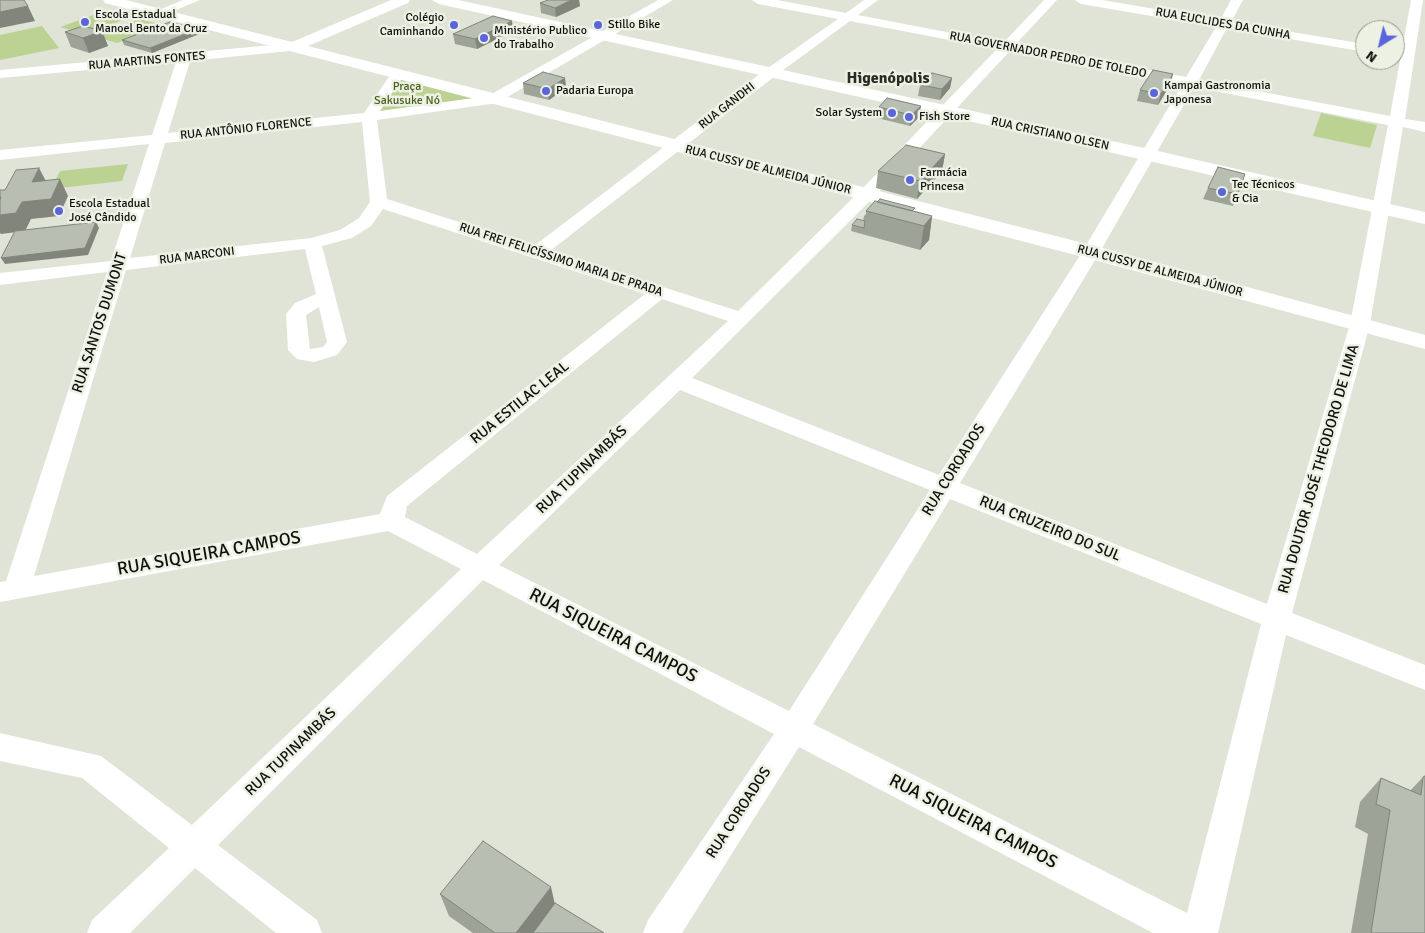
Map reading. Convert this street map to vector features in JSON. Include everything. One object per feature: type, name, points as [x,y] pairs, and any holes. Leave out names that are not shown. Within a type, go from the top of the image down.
[{"type":"street","name":"RUA CUSSY DE ALMEIDA JÚNIOR","points":[[110,0],[492,100],[1091,252],[1425,342]]},
{"type":"street","points":[[160,12],[194,0]]},
{"type":"street","points":[[294,47],[403,0]]},
{"type":"street","name":"RUA CRISTIANO OLSEN","points":[[439,0],[1149,155],[1425,218]]},
{"type":"street","points":[[492,100],[667,0]]},
{"type":"street","name":"RUA GOVERNADOR PEDRO DE TOLEDO","points":[[758,0],[1425,127]]},
{"type":"street","name":"RUA GANDHI","points":[[537,252],[770,73],[872,0]]},
{"type":"street","name":"RUA TUPINAMBÁS","points":[[105,933],[480,567],[742,319],[866,195],[1051,0]]},
{"type":"street","name":"RUA EUCLIDES DA CUNHA","points":[[1081,0],[1355,46]]},
{"type":"street","name":"RUA COROADOS","points":[[662,933],[794,729],[1091,252],[1149,155],[1237,0]]},
{"type":"street","name":"RUA DOUTOR JOSÉ THEODORO DE LIMA","points":[[1405,39],[1415,1]]},
{"type":"street","name":"RUA MARTINS FONTES","points":[[0,74],[294,47]]},
{"type":"street","points":[[1405,55],[1425,58]]},
{"type":"street","name":"RUA SANTOS DUMONT","points":[[8,591],[118,266],[184,57]]},
{"type":"street","name":"RUA DOUTOR JOSÉ THEODORO DE LIMA","points":[[1200,933],[1276,620],[1360,324],[1397,122],[1400,70]]},
{"type":"street","points":[[379,202],[369,116],[398,74]]},
{"type":"street","name":"RUA ANTÔNIO FLORENCE","points":[[0,155],[369,116],[492,100]]},
{"type":"street","name":"RUA MARCONI","points":[[0,279],[312,243],[346,234],[365,222],[379,202]]},
{"type":"street","name":"RUA FREI FELICÍSSIMO MARIA DE PRADA","points":[[379,202],[742,319]]},
{"type":"street","points":[[312,243],[326,297]]},
{"type":"street","name":"RUA ESTILAC LEAL","points":[[391,521],[396,502],[659,292]]},
{"type":"street","name":"RUA CRUZEIRO DO SUL","points":[[676,380],[1425,678]]},
{"type":"street","name":"RUA SIQUEIRA CAMPOS","points":[[8,591],[391,521],[1189,933]]},
{"type":"street","points":[[0,747],[90,766],[304,933]]},
{"type":"green space","points":[[108,10],[132,17],[84,34],[60,27]]},
{"type":"green space","points":[[139,19],[164,25],[117,43],[92,36]]},
{"type":"green space","points":[[42,26],[59,48],[0,60],[0,35]]},
{"type":"green space","name":"Praça Sakusuke Nó","points":[[399,76],[489,100],[371,115]]},
{"type":"green space","points":[[1321,113],[1377,125],[1370,148],[1313,136]]},
{"type":"green space","points":[[128,164],[122,181],[51,189],[60,171]]},
{"type":"building","points":[[0,0],[24,0],[28,6],[0,12]]},
{"type":"building","points":[[548,0],[571,0],[555,8],[540,3]]},
{"type":"building","points":[[493,16],[512,21],[475,39],[453,34]]},
{"type":"building","points":[[170,22],[198,29],[150,48],[122,40]]},
{"type":"building","points":[[83,26],[102,31],[83,38],[65,32]]},
{"type":"building","points":[[1153,70],[1173,74],[1161,94],[1140,90]]},
{"type":"building","points":[[543,72],[565,78],[548,89],[523,83]]},
{"type":"building","points":[[932,73],[952,78],[942,89],[920,85]]},
{"type":"building","points":[[887,98],[921,106],[911,115],[879,107]]},
{"type":"building","points":[[906,145],[945,154],[920,181],[878,171]]},
{"type":"building","points":[[1218,167],[1245,174],[1238,194],[1208,188]]},
{"type":"building","points":[[39,168],[32,182],[60,179],[51,199],[22,202],[16,213],[0,215],[0,190],[5,190],[16,170]]},
{"type":"building","points":[[880,199],[915,208],[912,211],[877,202]]},
{"type":"building","points":[[875,201],[932,216],[924,226],[866,211]]},
{"type":"building","points":[[857,219],[865,221],[864,228],[852,225]]},
{"type":"building","points":[[96,222],[85,248],[1,258],[15,231]]},
{"type":"building","points":[[1425,776],[1425,933],[1371,933],[1390,810],[1376,804],[1381,778],[1421,795],[1423,777]]},
{"type":"building","points":[[483,841],[551,887],[516,933],[495,933],[440,894]]},
{"type":"building","points":[[555,903],[604,933],[533,933]]},
{"type":"place","name":"Escola Estadual Manoel Bento da Cruz","points":[[85,22]]},
{"type":"place","name":"Colégio Caminhando","points":[[454,25]]},
{"type":"place","name":"Stillo Bike","points":[[598,25]]},
{"type":"place","name":"Ministério Publico do Trabalho","points":[[484,38]]},
{"type":"place","name":"Padaria Europa","points":[[546,91]]},
{"type":"place","name":"Kampai Gastronomia Japonesa","points":[[1154,93]]},
{"type":"place","name":"Solar System","points":[[892,113]]},
{"type":"place","name":"Fish Store","points":[[909,117]]},
{"type":"place","name":"Farmácia Princesa","points":[[910,180]]},
{"type":"place","name":"Tec Técnicos & Cia","points":[[1222,192]]},
{"type":"place","name":"Escola Estadual José Cândido","points":[[59,211]]},
{"type":"district","name":"Higenópolis","points":[[888,79]]}]
